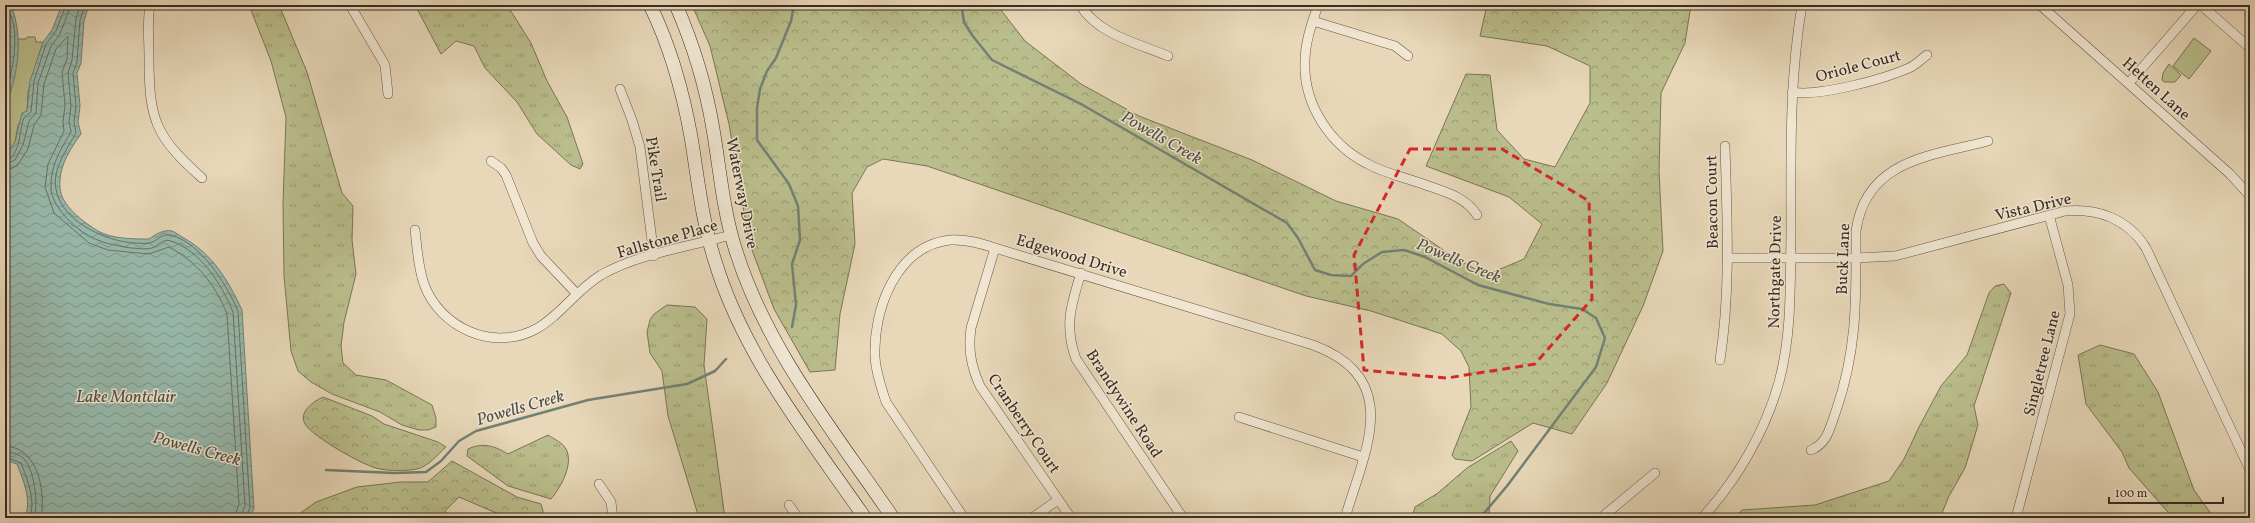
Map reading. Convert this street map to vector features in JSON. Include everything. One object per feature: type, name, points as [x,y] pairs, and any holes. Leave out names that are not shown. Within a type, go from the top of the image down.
[{"type":"main road","points":[[650,5],[666,42],[682,95],[708,241],[725,292],[756,356],[773,385],[865,518]]},
{"type":"main road","name":"Waterway Drive","points":[[676,5],[691,42],[709,108],[723,198],[731,235],[749,287],[775,342],[820,412],[893,518]]},
{"type":"street","points":[[150,5],[149,94],[154,119],[164,140],[172,150],[202,178]]},
{"type":"street","points":[[350,5],[386,65],[388,94]]},
{"type":"street","points":[[1080,5],[1087,15],[1102,29],[1168,56]]},
{"type":"street","points":[[1318,5],[1306,48],[1306,81],[1318,115],[1332,136],[1342,146],[1368,164],[1459,197],[1477,215]]},
{"type":"street","name":"Northgate Drive","points":[[1702,518],[1733,480],[1749,454],[1772,405],[1779,383],[1788,336],[1792,92],[1802,5]]},
{"type":"street","name":"Hetten Lane","points":[[2040,5],[2230,174],[2250,196]]},
{"type":"street","points":[[2129,83],[2197,5]]},
{"type":"street","points":[[2201,5],[2250,48]]},
{"type":"street","points":[[1313,21],[1395,46],[1408,56]]},
{"type":"street","name":"Oriole Court","points":[[1792,92],[1808,93],[1824,91],[1883,76],[1911,67],[1927,55]]},
{"type":"street","name":"Pike Trail","points":[[620,90],[636,130],[640,147],[654,256]]},
{"type":"street","name":"Buck Lane","points":[[1811,450],[1822,444],[1826,438],[1848,373],[1855,329],[1856,231],[1862,206],[1871,189],[1882,177],[1909,162],[1988,141]]},
{"type":"street","name":"Beacon Court","points":[[1720,360],[1724,332],[1728,258],[1725,146]]},
{"type":"street","points":[[491,161],[501,168],[506,175],[533,244],[541,256],[576,293]]},
{"type":"street","name":"Vista Drive","points":[[1790,258],[1882,258],[1908,254],[2049,215],[2076,210],[2098,212],[2128,227],[2144,244],[2250,470]]},
{"type":"street","name":"Singletree Lane","points":[[2016,518],[2070,314],[2068,285],[2049,215]]},
{"type":"street","name":"Fallstone Place","points":[[415,230],[424,283],[429,295],[448,318],[469,332],[491,338],[503,339],[524,335],[546,323],[576,293],[616,268],[731,235]]},
{"type":"street","name":"Edgewood Drive","points":[[964,518],[886,402],[876,371],[876,340],[883,305],[890,285],[902,267],[920,250],[935,244],[961,240],[995,248],[1313,345],[1338,356],[1356,372],[1369,398],[1372,420],[1363,457],[1344,518]]},
{"type":"street","name":"Cranberry Court","points":[[995,248],[971,328],[969,340],[971,364],[980,386],[1071,518]]},
{"type":"street","name":"Beacon Court","points":[[1728,258],[1790,258]]},
{"type":"street","name":"Brandywine Road","points":[[1081,274],[1069,322],[1070,341],[1076,359],[1183,518]]},
{"type":"street","points":[[1239,417],[1363,457]]},
{"type":"street","points":[[1601,518],[1655,473]]},
{"type":"street","points":[[599,484],[611,502],[613,518]]},
{"type":"street","points":[[1032,518],[1058,500]]},
{"type":"street","points":[[789,505],[798,518]]},
{"type":"highlighted area","points":[[1410,149],[1502,149],[1589,201],[1592,299],[1535,364],[1447,378],[1364,370],[1354,255]]},
{"type":"green space","points":[[249,5],[279,5],[307,72],[342,193],[353,206],[352,240],[356,274],[344,322],[341,346],[343,363],[356,375],[386,380],[432,405],[436,418],[436,427],[428,430],[419,430],[402,425],[380,412],[332,394],[311,382],[298,371],[291,351],[284,276],[283,204],[286,117],[271,61]]},
{"type":"green space","points":[[415,5],[507,5],[531,43],[547,81],[567,117],[583,164],[580,169],[571,165],[537,134],[517,102],[485,68],[474,46],[456,41],[441,54]]},
{"type":"green space","points":[[692,5],[997,5],[1025,41],[1081,84],[1139,116],[1252,160],[1336,201],[1398,219],[1455,258],[1486,275],[1524,259],[1542,224],[1509,197],[1426,166],[1466,74],[1490,75],[1497,130],[1524,159],[1555,167],[1590,103],[1590,66],[1547,46],[1480,36],[1487,5],[1691,5],[1685,43],[1661,93],[1659,171],[1663,251],[1643,306],[1607,383],[1572,434],[1533,423],[1472,461],[1455,459],[1452,455],[1471,407],[1469,367],[1461,351],[1442,334],[1371,311],[1306,296],[927,166],[883,159],[867,167],[852,193],[855,244],[840,314],[835,370],[810,372],[774,309],[749,242],[729,124],[710,46]]},
{"type":"green space","points":[[27,37],[35,37],[36,42],[43,42],[28,92],[27,111],[18,125],[15,142],[5,157],[5,107],[14,77],[18,39],[26,39]]},
{"type":"green space","points":[[2194,38],[2211,51],[2189,79],[2173,66]]},
{"type":"green space","points":[[2169,64],[2181,75],[2175,82],[2164,82],[2162,80],[2163,73]]},
{"type":"green space","points":[[2004,284],[2011,293],[1974,406],[1978,425],[1965,468],[1949,496],[1940,518],[1735,518],[1742,510],[1815,505],[1889,481],[1904,459],[1941,386],[1967,355],[1989,293],[1995,286]]},
{"type":"green space","points":[[667,305],[695,307],[707,319],[704,365],[725,518],[699,518],[668,416],[662,371],[650,353],[647,332],[650,320],[654,314]]},
{"type":"green space","points":[[2100,345],[2134,354],[2158,392],[2194,490],[2214,518],[2173,518],[2129,468],[2122,452],[2086,404],[2078,355]]},
{"type":"green space","points":[[323,397],[372,416],[384,424],[438,442],[446,447],[429,463],[417,469],[380,469],[363,463],[328,443],[310,430],[305,424],[303,420],[305,411],[315,401]]},
{"type":"green space","points":[[548,435],[566,449],[568,455],[565,475],[559,488],[551,499],[508,486],[467,456],[468,449],[484,445],[494,447],[508,454]]},
{"type":"green space","points":[[1511,441],[1518,451],[1490,496],[1489,518],[1412,518],[1415,507],[1438,493],[1467,468]]},
{"type":"green space","points":[[452,461],[517,497],[541,504],[545,518],[508,518],[459,497],[445,511],[448,518],[293,518],[316,502],[357,487],[401,482],[428,482]]},
{"type":"water","points":[[5,5],[11,5],[15,17],[18,56],[10,95],[5,107]]},
{"type":"water","name":"Lake Montclair","points":[[62,5],[89,5],[84,21],[81,63],[77,73],[80,106],[78,122],[81,134],[69,152],[63,166],[60,181],[61,194],[64,201],[74,212],[86,223],[104,234],[123,238],[149,239],[165,231],[172,231],[176,233],[193,244],[210,259],[218,268],[231,288],[242,310],[254,509],[248,518],[24,518],[28,505],[24,484],[17,464],[5,460],[5,157],[15,142],[22,113],[27,111],[30,81],[43,42],[52,30]]},
{"type":"waterway","name":"Powells Creek","points":[[792,327],[796,305],[792,264],[800,240],[798,206],[789,184],[757,140],[757,108],[760,89],[767,71],[776,58],[791,21],[794,5]]},
{"type":"waterway","name":"Powells Creek","points":[[963,5],[962,9],[964,22],[972,35],[992,60],[1081,104],[1287,223],[1298,238],[1315,270],[1331,275],[1351,276],[1363,264],[1382,252],[1404,250],[1425,257],[1478,285],[1549,304],[1582,309],[1596,318],[1605,338],[1596,367],[1507,486],[1480,518]]},
{"type":"waterway","name":"Powells Creek","points":[[326,470],[394,473],[426,472],[441,461],[459,441],[476,431],[588,400],[687,384],[715,371],[726,359]]}]
